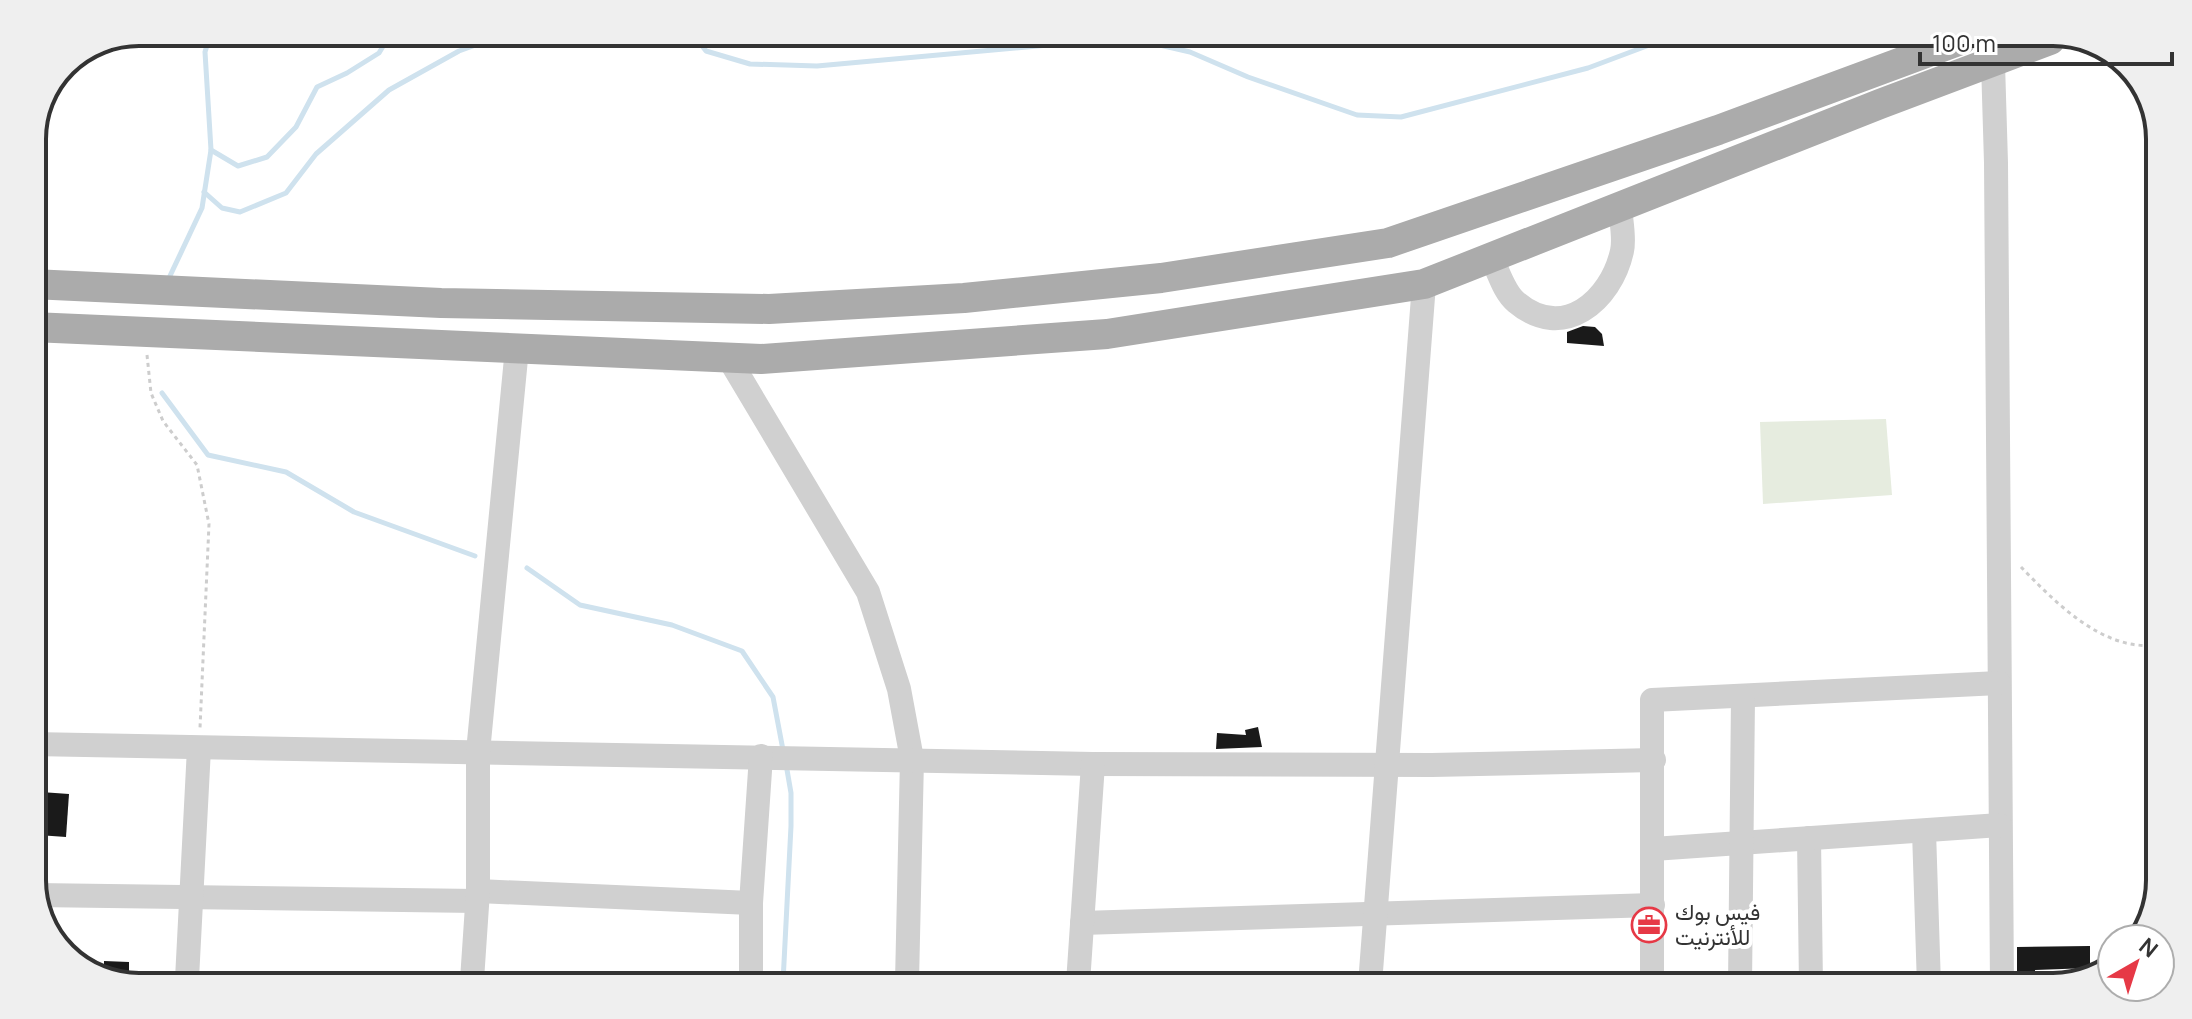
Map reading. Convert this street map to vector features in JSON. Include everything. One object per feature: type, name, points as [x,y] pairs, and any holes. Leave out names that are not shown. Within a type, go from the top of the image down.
[{"type":"main road","points":[[46,285],[441,303],[769,309],[964,298],[1161,278],[1388,243],[1733,125],[1945,46]]},
{"type":"main road","points":[[46,328],[761,359],[1107,334],[1424,284],[2035,46]]},
{"type":"main road","points":[[1633,159],[1634,202]]},
{"type":"street","points":[[1993,63],[2002,973]]},
{"type":"street","points":[[1492,259],[1506,290],[1525,309],[1549,317],[1575,316],[1596,299],[1613,275],[1634,202]]},
{"type":"street","points":[[1371,973],[1424,284]]},
{"type":"street","points":[[472,973],[478,896],[478,752],[517,348]]},
{"type":"street","points":[[728,357],[868,592],[899,689],[912,759],[907,973]]},
{"type":"street","points":[[1652,973],[1652,700],[1999,683]]},
{"type":"street","points":[[1740,973],[1743,697]]},
{"type":"street","points":[[46,744],[801,756],[1093,764],[1654,760]]},
{"type":"street","points":[[187,973],[199,748]]},
{"type":"street","points":[[751,973],[751,903],[766,756]]},
{"type":"street","points":[[1079,973],[1093,764]]},
{"type":"street","points":[[1653,849],[2000,825]]},
{"type":"street","points":[[1924,831],[1929,973]]},
{"type":"street","points":[[1809,838],[1811,973]]},
{"type":"street","points":[[48,895],[478,896],[751,903]]},
{"type":"street","points":[[1082,923],[1653,905]]},
{"type":"path","points":[[143,333],[151,393],[163,421],[197,465],[209,524],[199,748]]},
{"type":"path","points":[[1997,544],[2055,601],[2092,627],[2108,637],[2146,646]]},
{"type":"shaded area","points":[[1886,419],[1892,495],[1763,504],[1760,422]]},
{"type":"building","points":[[1583,326],[1595,327],[1602,334],[1604,346],[1567,343],[1567,332]]},
{"type":"building","points":[[1258,727],[1262,747],[1216,749],[1217,733],[1246,735],[1245,730]]},
{"type":"building","points":[[46,792],[69,794],[66,837],[46,836]]},
{"type":"building","points":[[2090,946],[2090,965],[2082,968],[2017,973],[2017,947]]},
{"type":"building","points":[[104,961],[129,962],[129,972],[121,971],[104,966]]},
{"type":"waterway","points":[[207,46],[211,150],[238,166],[267,157],[296,127],[317,87],[347,73],[379,53],[383,46]]},
{"type":"waterway","points":[[204,192],[222,208],[240,212],[286,193],[316,154],[389,90],[473,46]]},
{"type":"waterway","points":[[702,46],[706,51],[750,64],[817,66],[1037,46]]},
{"type":"waterway","points":[[1164,46],[1190,52],[1248,77],[1357,115],[1401,117],[1588,68],[1647,46]]},
{"type":"waterway","points":[[169,278],[202,208],[211,150]]},
{"type":"waterway","points":[[162,393],[208,455],[286,472],[354,512],[475,556]]},
{"type":"waterway","points":[[527,568],[580,605],[672,625],[742,651],[773,697],[783,750]]},
{"type":"waterway","points":[[783,973],[791,826],[791,793],[786,764]]},
{"type":"place","name":"فيس بوك للأنترنيت","points":[[1649,925]]}]
